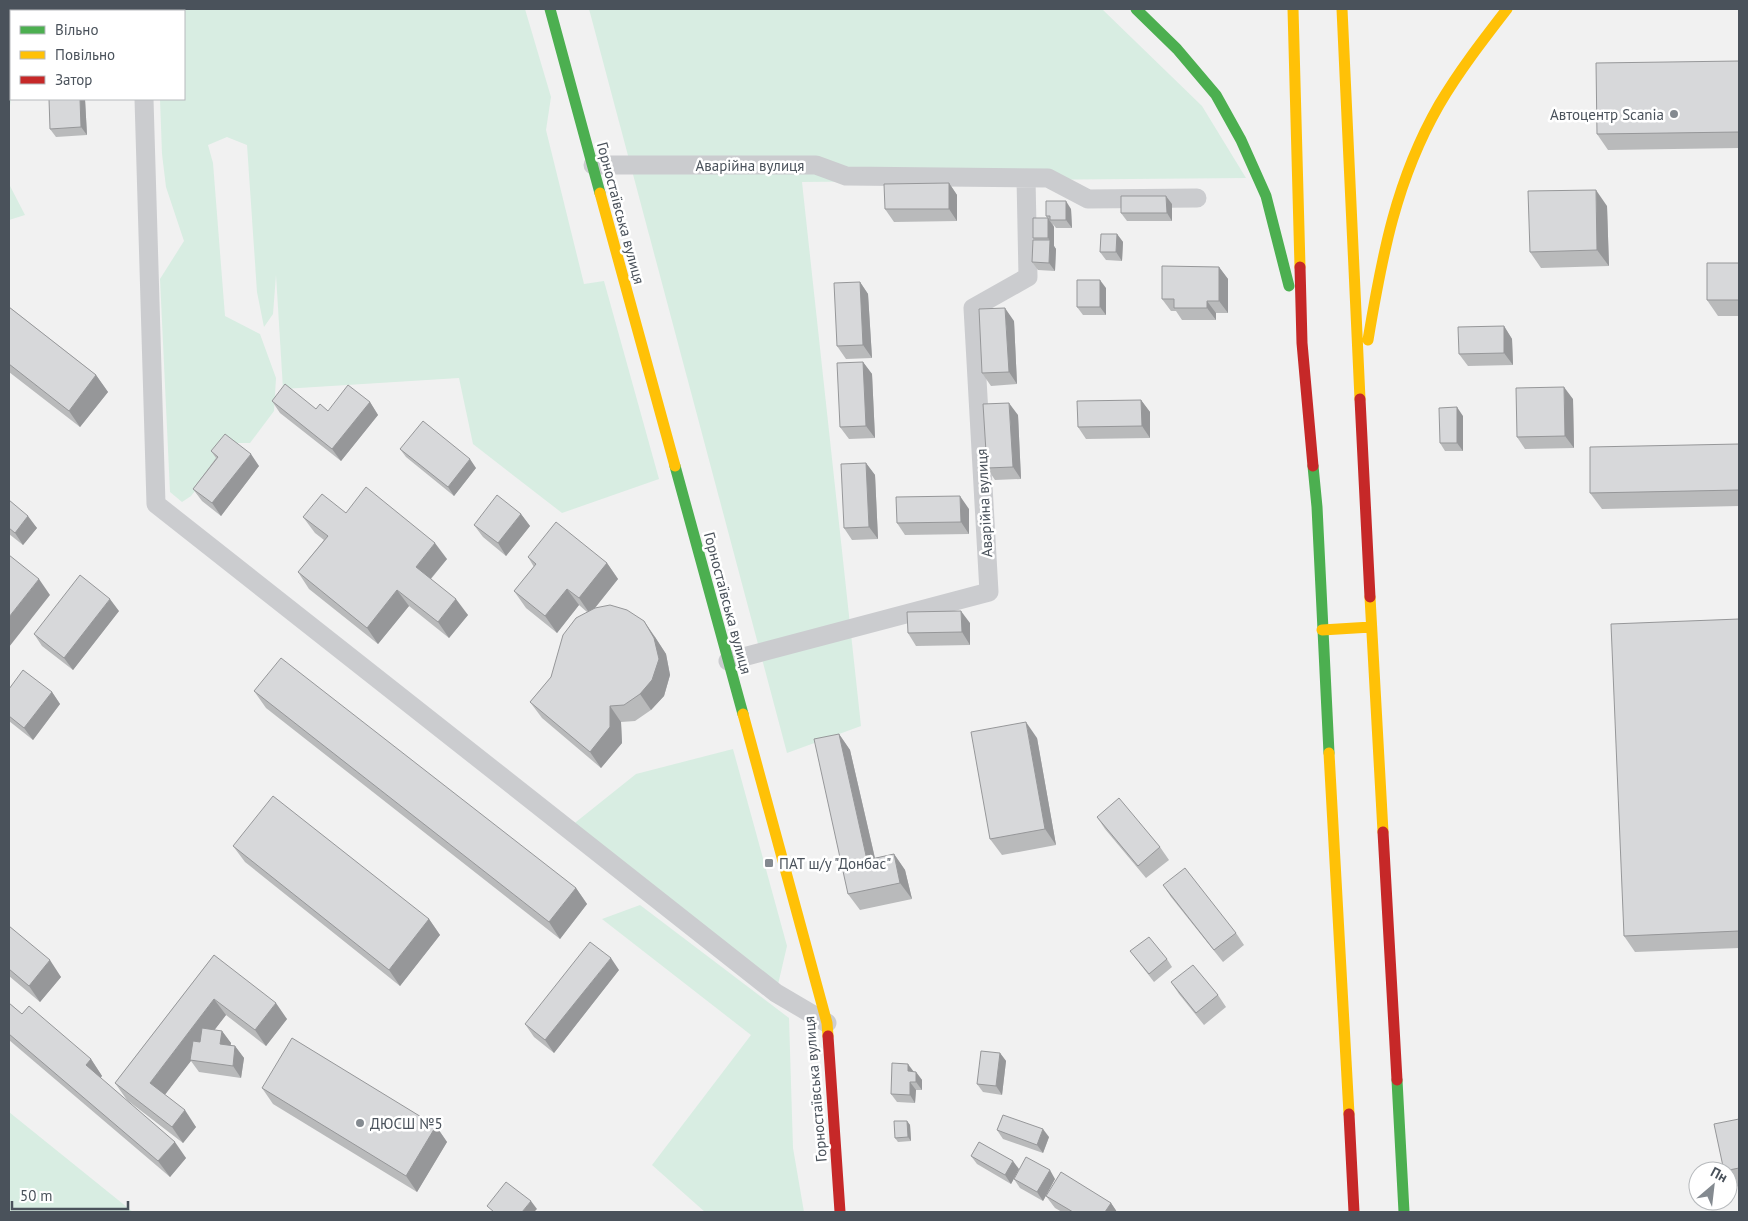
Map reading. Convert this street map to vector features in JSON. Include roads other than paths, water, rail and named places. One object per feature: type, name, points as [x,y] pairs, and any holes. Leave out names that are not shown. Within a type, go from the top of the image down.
[{"type":"main road","name":"Горностаївська вулиця","points":[[550,9],[827,1023],[840,1212]]},
{"type":"main road","points":[[1136,9],[1177,49],[1216,95],[1242,140],[1266,196],[1280,247],[1302,344]]},
{"type":"main road","points":[[1293,9],[1302,344],[1317,507],[1354,1212]]},
{"type":"main road","points":[[1342,9],[1372,628],[1404,1212]]},
{"type":"main road","points":[[1360,391],[1382,263],[1392,217],[1408,168],[1430,120],[1459,73],[1507,9]]},
{"type":"main road","points":[[1322,630],[1372,628]]},
{"type":"street","points":[[144,100],[156,504],[768,987],[827,1023]]},
{"type":"street","name":"Аварійна вулиця","points":[[593,165],[816,165],[846,176],[1048,178],[1088,199],[1197,198]]},
{"type":"street","name":"Аварійна вулиця","points":[[728,661],[988,592],[973,308],[1028,276],[1026,178]]},
{"type":"place","name":"Автоцентр Scania","points":[[1674,114]]},
{"type":"place","name":"ПАТ ш/у \"Донбас\"","points":[[769,863]]},
{"type":"place","name":"ДЮСШ №5","points":[[360,1123]]}]
